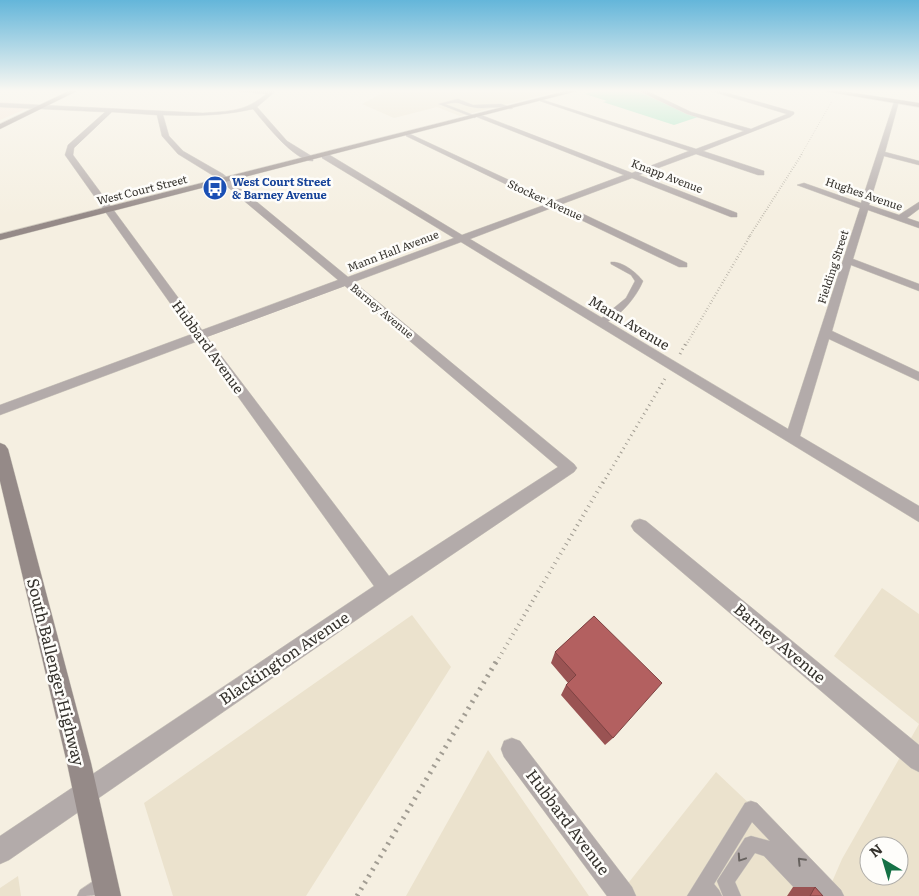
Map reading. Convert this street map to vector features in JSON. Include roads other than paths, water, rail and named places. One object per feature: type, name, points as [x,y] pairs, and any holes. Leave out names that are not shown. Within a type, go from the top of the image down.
[{"type":"street","name":"Hubbard Avenue","points":[[87,132],[71,147],[69,155],[200,336],[387,588]]},
{"type":"street","name":"Barney Avenue","points":[[165,132],[172,147],[185,157],[226,181],[569,468]]},
{"type":"street","points":[[276,132],[285,142],[310,159]]},
{"type":"street","name":"West Court Street","points":[[0,237],[420,132]]},
{"type":"street","name":"Knapp Avenue","points":[[516,132],[734,215]]},
{"type":"street","points":[[637,132],[761,173]]},
{"type":"street","name":"Mann Hall Avenue","points":[[0,410],[749,132]]},
{"type":"street","name":"Fielding Street","points":[[792,439],[888,132]]},
{"type":"street","name":"Stocker Avenue","points":[[408,135],[683,265]]},
{"type":"street","points":[[882,153],[919,163]]},
{"type":"street","name":"Mann Avenue","points":[[325,156],[919,515]]},
{"type":"street","name":"Hughes Avenue","points":[[801,185],[919,225]]},
{"type":"street","points":[[900,219],[919,205]]},
{"type":"street","points":[[849,261],[919,288]]},
{"type":"street","points":[[825,332],[919,377]]},
{"type":"street","name":"South Ballenger Highway","points":[[0,449],[86,794],[106,889]]},
{"type":"street","name":"Blackington Avenue","points":[[0,851],[387,588],[569,468]]},
{"type":"street","name":"Barney Avenue","points":[[640,526],[919,760]]},
{"type":"street","name":"Hubbard Avenue","points":[[512,749],[623,896]]},
{"type":"lane","points":[[601,324],[622,307],[636,291],[639,281],[634,274],[613,263]]},
{"type":"lane","points":[[704,892],[751,809],[835,896]]},
{"type":"lane","points":[[732,896],[726,881],[751,844],[768,849],[814,896]]},
{"type":"lane","points":[[86,896],[106,889]]},
{"type":"place","name":"West Court Street & Barney Avenue","points":[[215,188]]}]
